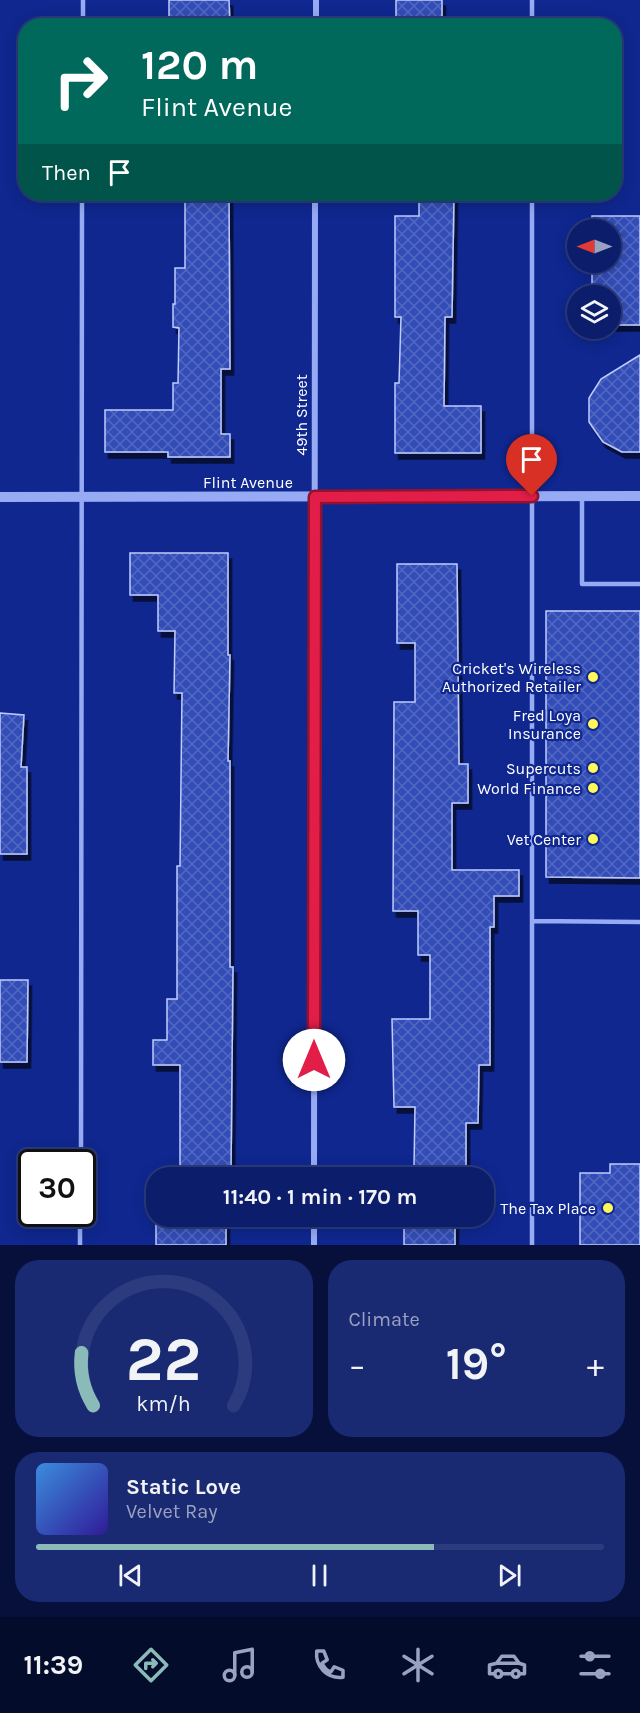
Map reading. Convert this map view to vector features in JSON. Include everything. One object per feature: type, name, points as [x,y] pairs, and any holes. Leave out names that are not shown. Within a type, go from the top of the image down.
[{"type":"street","points":[[316,0],[316,18]]},
{"type":"street","name":"49th Street","points":[[314,1167],[315,201]]},
{"type":"street","name":"Flint Avenue","points":[[0,497],[640,496]]},
{"type":"street","points":[[314,1227],[314,1245]]},
{"type":"lane","points":[[82,0],[82,18]]},
{"type":"lane","points":[[532,0],[532,18]]},
{"type":"lane","points":[[81,1149],[82,201]]},
{"type":"lane","points":[[532,201],[532,1245]]},
{"type":"lane","points":[[582,496],[582,584],[640,584]]},
{"type":"lane","points":[[532,921],[640,922]]},
{"type":"lane","points":[[80,1227],[80,1245]]},
{"type":"building","points":[[169,0],[229,0],[230,18],[169,18]]},
{"type":"building","points":[[396,0],[442,0],[442,18],[396,18]]},
{"type":"building","points":[[185,201],[229,201],[230,369],[221,369],[221,434],[230,434],[230,457],[168,457],[168,452],[105,452],[105,410],[173,410],[173,383],[178,383],[179,328],[173,327],[175,268],[185,268]]},
{"type":"building","points":[[419,201],[454,201],[452,317],[445,317],[444,406],[481,406],[481,453],[395,453],[395,383],[399,383],[401,317],[395,317],[395,216],[419,216]]},
{"type":"building","points":[[592,216],[640,216],[640,325],[621,325],[621,285],[592,285],[592,273],[621,273],[621,219],[592,219]]},
{"type":"building","points":[[640,355],[640,452],[622,452],[603,442],[589,422],[589,398],[601,379]]},
{"type":"building","points":[[130,553],[228,553],[230,967],[233,967],[231,1167],[180,1167],[180,1065],[153,1065],[153,1040],[167,1040],[167,999],[177,999],[177,866],[180,866],[182,693],[174,693],[175,631],[158,631],[158,595],[130,595]]},
{"type":"building","points":[[397,564],[457,564],[459,764],[468,764],[468,803],[452,803],[452,870],[519,870],[519,896],[494,896],[494,927],[490,927],[490,1065],[479,1065],[478,1123],[466,1123],[466,1167],[414,1167],[415,1107],[394,1107],[392,1019],[430,1019],[430,955],[418,955],[418,911],[393,911],[394,702],[415,702],[415,643],[397,643]]},
{"type":"building","points":[[546,611],[640,611],[640,878],[546,877]]},
{"type":"building","points":[[0,713],[24,715],[21,767],[27,767],[27,854],[0,854]]},
{"type":"building","points":[[0,980],[28,980],[27,1062],[0,1062]]},
{"type":"building","name":"The Tax Place","points":[[610,1164],[640,1164],[640,1245],[580,1245],[580,1173],[610,1173]]},
{"type":"building","points":[[156,1227],[226,1227],[226,1245],[156,1245]]},
{"type":"building","points":[[404,1227],[455,1227],[455,1245],[404,1245]]},
{"type":"place","name":"Cricket's Wireless Authorized Retailer","points":[[593,677]]},
{"type":"place","name":"Fred Loya Insurance","points":[[593,724]]},
{"type":"place","name":"Supercuts","points":[[593,768]]},
{"type":"place","name":"World Finance","points":[[593,788]]},
{"type":"place","name":"Vet Center","points":[[593,839]]},
{"type":"place","name":"The Tax Place","points":[[608,1208]]},
{"type":"route","points":[[314,1060],[315,497],[532,496]]}]
